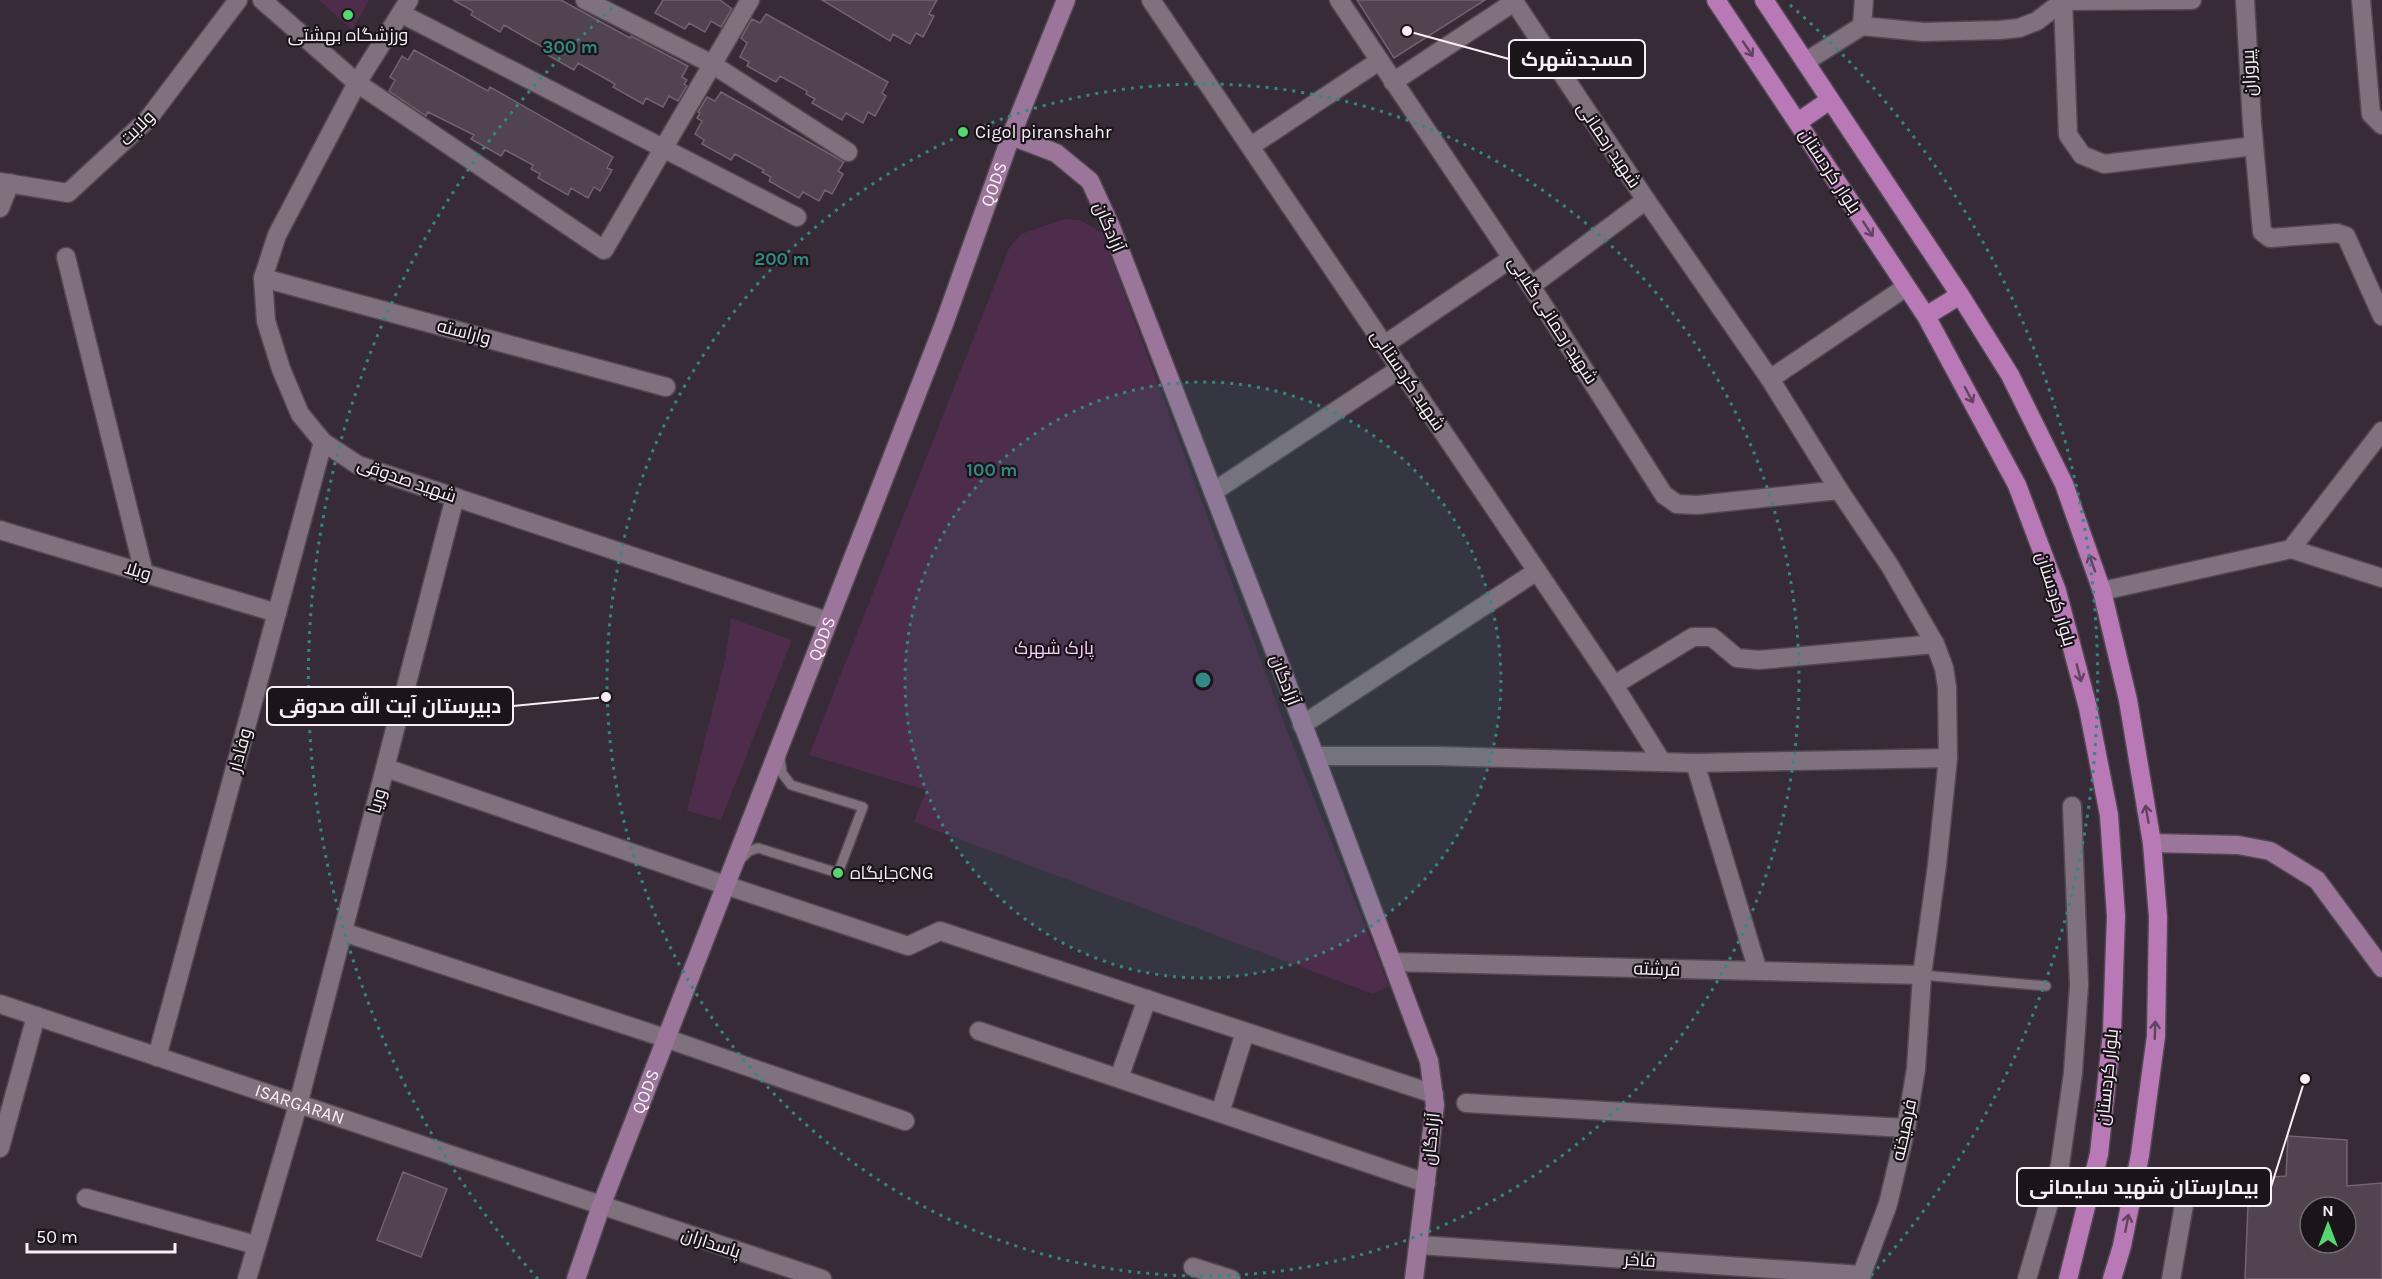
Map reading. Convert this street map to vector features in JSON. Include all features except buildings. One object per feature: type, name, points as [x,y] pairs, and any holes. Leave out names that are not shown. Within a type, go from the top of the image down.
[{"type":"main road","name":"بلوار کردستان","points":[[1716,0],[1926,316],[2017,485],[2057,591],[2088,708],[2109,815],[2116,916],[2112,1032],[2099,1154],[2068,1279]]},
{"type":"main road","points":[[1764,0],[1960,295],[2010,375],[2064,484],[2103,591],[2128,700],[2152,843],[2158,917],[2156,1036],[2140,1155],[2122,1246],[2112,1279]]},
{"type":"main road","points":[[1798,122],[1830,100]]},
{"type":"main road","points":[[1926,316],[1960,295]]},
{"type":"street","name":"ولایت","points":[[5,182],[68,193],[148,119],[238,0]]},
{"type":"street","points":[[262,0],[357,83],[604,250],[750,0]]},
{"type":"street","points":[[585,0],[712,64],[848,152]]},
{"type":"street","name":"QODS","points":[[576,1279],[601,1206],[665,1038],[944,324],[1011,136],[1066,0]]},
{"type":"street","name":"شهید کردستانی","points":[[1151,0],[1614,685],[1662,762]]},
{"type":"street","name":"شهید رحمانی گلابی","points":[[1339,0],[1531,286],[1664,495],[1677,504],[1697,505],[1839,490]]},
{"type":"street","points":[[1862,26],[1864,0]]},
{"type":"street","points":[[1805,62],[1862,26],[1923,32],[2000,30],[2019,28],[2037,21],[2063,1],[2192,0]]},
{"type":"street","name":"پیروزان","points":[[2245,0],[2262,232],[2270,238],[2337,233],[2346,236],[2382,316]]},
{"type":"street","points":[[2361,0],[2371,114],[2382,125]]},
{"type":"street","points":[[1393,82],[1514,1]]},
{"type":"street","name":"شهید رحمانی","points":[[1514,1],[1646,200],[1770,379],[1839,490]]},
{"type":"street","points":[[2063,1],[2068,135],[2082,155],[2104,164],[2254,146]]},
{"type":"street","points":[[405,7],[662,150],[797,217]]},
{"type":"street","name":"شهید صدوقی","points":[[405,7],[357,83],[277,235],[263,278],[266,321],[280,369],[300,414],[323,442],[358,465],[827,621]]},
{"type":"street","points":[[1251,146],[1379,61]]},
{"type":"street","name":"آزادگان","points":[[1011,136],[1056,153],[1090,181],[1111,227],[1315,756],[1429,1061],[1435,1105],[1414,1279]]},
{"type":"street","points":[[0,208],[5,182]]},
{"type":"street","points":[[1531,286],[1646,200]]},
{"type":"street","points":[[66,257],[144,573]]},
{"type":"street","points":[[1384,345],[1512,258]]},
{"type":"street","name":"واراسته","points":[[263,278],[666,387]]},
{"type":"street","points":[[1770,379],[1906,287]]},
{"type":"street","points":[[1213,492],[1401,368]]},
{"type":"street","points":[[2291,549],[2382,431]]},
{"type":"street","name":"وفادار","points":[[157,1057],[323,442]]},
{"type":"street","name":"فرهیخته","points":[[1839,490],[1890,566],[1935,644],[1944,668],[1947,687],[1948,758],[1937,865],[1922,975],[1916,1069],[1906,1128],[1888,1204],[1861,1277]]},
{"type":"street","name":"وریا","points":[[247,1279],[298,1105],[455,497]]},
{"type":"street","name":"ویلا","points":[[0,530],[277,613]]},
{"type":"street","points":[[2103,591],[2291,549],[2382,578]]},
{"type":"street","points":[[1302,725],[1537,571]]},
{"type":"street","points":[[1614,685],[1694,637],[1712,637],[1737,658],[1759,660],[1935,644]]},
{"type":"street","points":[[1315,756],[1436,756],[1695,763],[1948,758]]},
{"type":"street","points":[[1695,763],[1758,971]]},
{"type":"street","points":[[386,768],[725,885],[908,945],[940,931],[1434,1094]]},
{"type":"street","points":[[2027,1279],[2060,1165],[2073,1073],[2079,985],[2072,806]]},
{"type":"street","points":[[2152,843],[2238,844],[2270,851],[2317,880],[2382,968]]},
{"type":"street","points":[[343,932],[665,1038],[905,1121]]},
{"type":"street","name":"فرشته","points":[[1392,962],[1922,975]]},
{"type":"street","points":[[1119,1078],[1147,999]]},
{"type":"street","name":"ISARGARAN","points":[[0,1004],[601,1206]]},
{"type":"street","points":[[0,1148],[36,1016]]},
{"type":"street","points":[[979,1031],[1426,1183]]},
{"type":"street","points":[[1220,1113],[1245,1032]]},
{"type":"street","points":[[1466,1103],[1906,1128]]},
{"type":"street","points":[[2171,1279],[2188,1182]]},
{"type":"street","points":[[86,1198],[256,1245]]},
{"type":"street","name":"پاسداران","points":[[601,1206],[822,1279]]},
{"type":"street","name":"فاخر","points":[[1419,1245],[1861,1277]]},
{"type":"street","points":[[1193,1267],[1231,1279]]},
{"type":"lane","points":[[731,868],[749,851],[758,848],[838,873],[863,807],[791,785],[782,773],[781,741]]},
{"type":"lane","points":[[1922,975],[2046,986]]},
{"type":"green space","name":"ورزشگاه بهشتی","points":[[319,0],[369,0],[352,30]]},
{"type":"green space","name":"پارک شهرک","points":[[1064,219],[1080,220],[1102,233],[1287,731],[1389,986],[1373,994],[914,822],[926,790],[809,755],[1009,248],[1021,234]]},
{"type":"green space","points":[[731,618],[792,640],[721,820],[687,811],[725,660]]},
{"type":"place","name":"ورزشگاه بهشتی","points":[[348,15]]},
{"type":"place","name":"مسجدشهرک","points":[[1407,31]]},
{"type":"place","name":"Cigol piranshahr","points":[[963,132]]},
{"type":"place","name":"دبیرستان آیت الله صدوقی","points":[[606,697]]},
{"type":"place","name":"جایگاهCNG","points":[[838,873]]},
{"type":"place","name":"بیمارستان شهید سلیمانی","points":[[2305,1079]]}]
